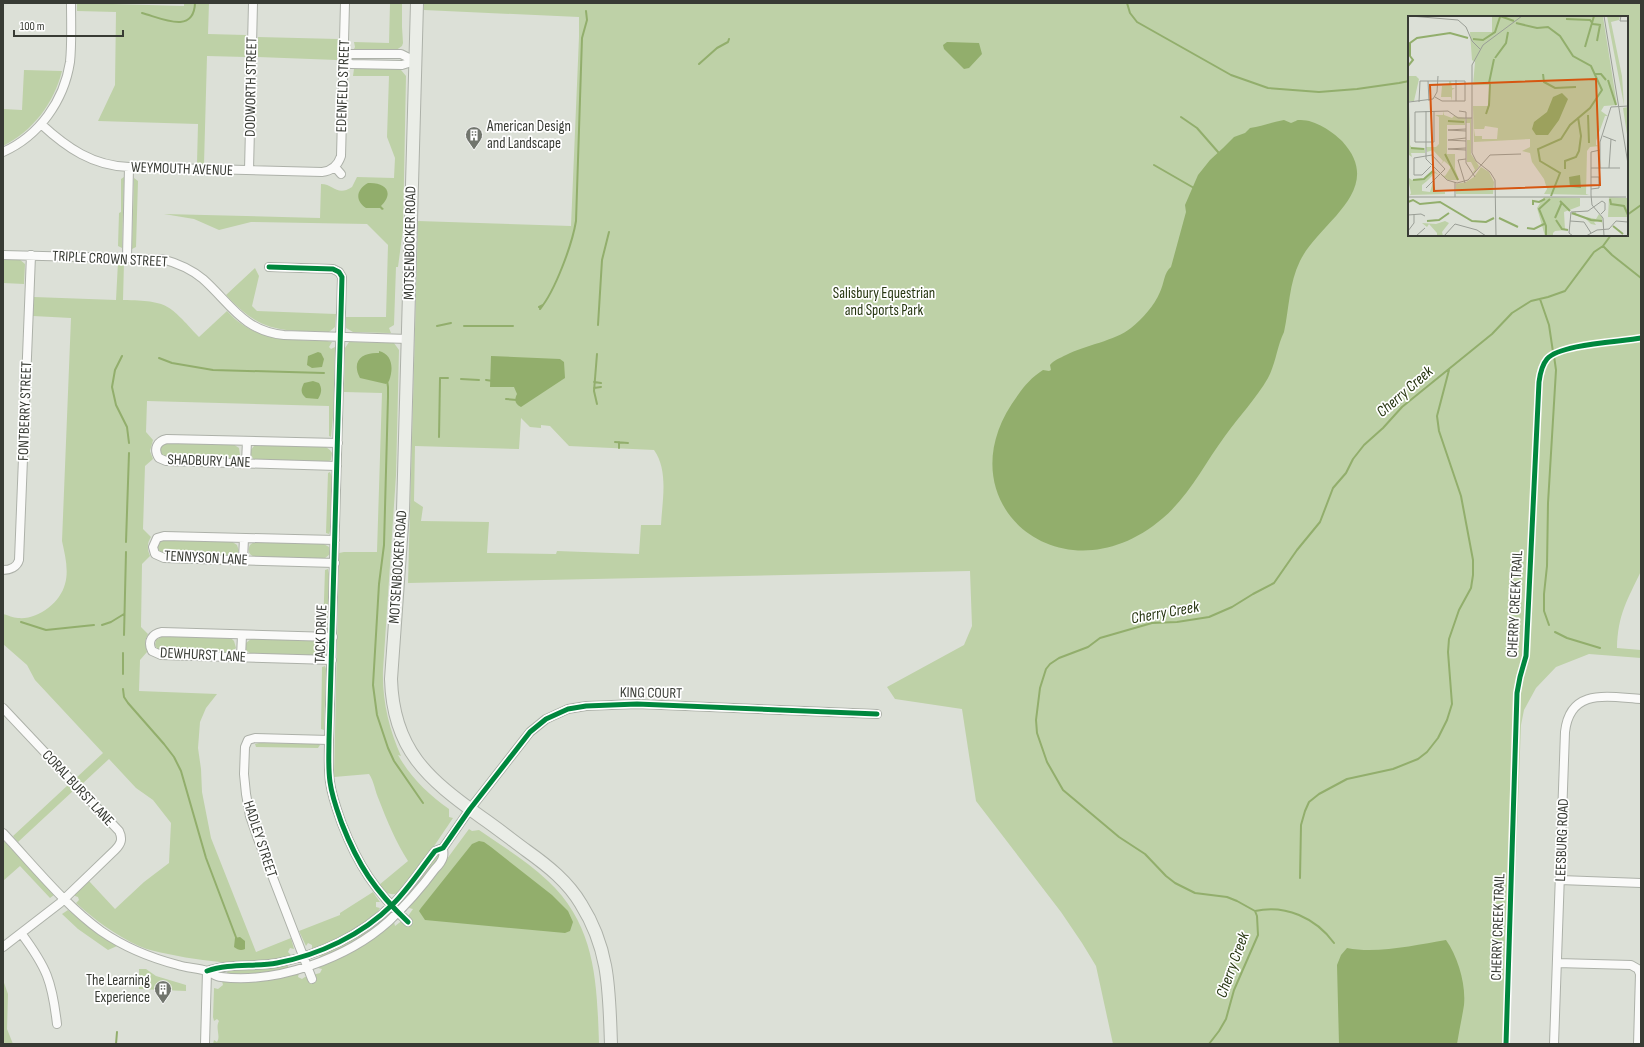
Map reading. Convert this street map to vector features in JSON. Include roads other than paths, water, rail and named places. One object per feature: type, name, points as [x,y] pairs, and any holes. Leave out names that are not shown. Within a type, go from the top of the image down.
[{"type":"main road","name":"MOTSENBOCKER ROAD","points":[[417,3],[403,511],[392,662],[392,698],[401,731],[417,761],[436,783],[549,867],[564,881],[582,904],[596,934],[607,972],[611,1044]]},
{"type":"street","points":[[3,152],[26,139],[41,124],[59,98],[68,73],[70,56],[71,3]]},
{"type":"street","name":"DODWORTH STREET","points":[[249,170],[253,3]]},
{"type":"street","name":"EDENFELD STREET","points":[[335,167],[341,156],[345,3]]},
{"type":"street","points":[[344,59],[351,64],[402,65],[415,61]]},
{"type":"street","name":"WEYMOUTH AVENUE","points":[[41,124],[64,144],[79,154],[103,163],[130,167],[322,172],[330,171],[335,167]]},
{"type":"street","points":[[127,257],[130,167]]},
{"type":"street","points":[[335,167],[341,174]]},
{"type":"street","name":"TRIPLE CROWN STREET","points":[[3,255],[162,259],[183,266],[204,280],[241,318],[260,329],[279,334],[408,339]]},
{"type":"street","name":"FONTBERRY STREET","points":[[3,570],[17,569],[19,560],[31,255]]},
{"type":"street","name":"TACK DRIVE","points":[[269,267],[333,269],[341,274],[341,337],[329,768],[330,787],[343,826],[353,851],[364,872],[377,890],[408,922]]},
{"type":"street","name":"SHADBURY LANE","points":[[337,466],[166,461],[158,458],[156,450],[157,444],[160,441],[167,439],[338,443]]},
{"type":"street","points":[[246,463],[247,441]]},
{"type":"street","name":"TENNYSON LANE","points":[[334,563],[164,558],[155,554],[153,547],[157,538],[164,536],[335,540]]},
{"type":"street","points":[[243,560],[244,538]]},
{"type":"street","name":"DEWHURST LANE","points":[[332,660],[160,655],[152,651],[150,640],[154,635],[162,632],[333,637]]},
{"type":"street","points":[[241,657],[242,635]]},
{"type":"street","name":"LEESBURG ROAD","points":[[1554,1044],[1565,732],[1568,717],[1576,706],[1590,698],[1641,699]]},
{"type":"street","name":"KING COURT","points":[[443,848],[470,809],[530,732],[546,719],[568,709],[596,705],[637,704],[877,714]]},
{"type":"street","name":"CORAL BURST LANE","points":[[3,708],[125,840],[64,898],[3,947]]},
{"type":"street","name":"HADLEY STREET","points":[[312,979],[250,816],[244,774],[245,746],[246,738],[258,737],[330,740]]},
{"type":"street","points":[[3,832],[64,898],[96,927],[127,946],[163,961],[207,971],[219,977],[249,977],[280,973],[326,960],[356,944],[378,930],[398,913],[416,893],[444,857],[443,848],[434,851],[411,883],[391,905],[368,924],[352,934],[304,957],[268,964],[240,967],[220,967],[207,971]]},
{"type":"street","points":[[1560,880],[1641,883]]},
{"type":"street","points":[[21,933],[47,974],[53,993],[57,1024]]},
{"type":"street","points":[[1557,963],[1631,965],[1638,969],[1640,974],[1638,1044]]},
{"type":"street","points":[[205,1044],[207,971]]},
{"type":"waterway","points":[[142,13],[175,22],[183,22],[189,19],[193,13],[195,3]]},
{"type":"waterway","points":[[1127,3],[1130,13],[1137,22],[1231,75],[1268,88],[1319,92],[1357,89],[1408,81]]},
{"type":"waterway","points":[[540,309],[557,280],[571,242],[576,221],[582,38],[587,20],[586,11]]},
{"type":"waterway","points":[[699,64],[717,48],[728,42],[729,39]]},
{"type":"waterway","points":[[1181,117],[1197,128],[1218,152]]},
{"type":"waterway","points":[[1154,165],[1194,188]]},
{"type":"waterway","name":"Cherry Creek","points":[[1628,214],[1641,205]]},
{"type":"waterway","points":[[598,325],[602,260],[609,232]]},
{"type":"waterway","name":"Cherry Creek","points":[[1209,1044],[1226,1019],[1234,990],[1258,935],[1257,916],[1255,911],[1227,897],[1195,893],[1175,883],[1166,876],[1145,854],[1119,837],[1063,790],[1047,762],[1037,733],[1036,720],[1040,688],[1046,669],[1050,664],[1059,658],[1088,647],[1100,638],[1152,623],[1177,622],[1209,617],[1232,607],[1274,583],[1297,550],[1320,522],[1333,488],[1346,473],[1353,459],[1364,445],[1383,428],[1402,407],[1492,334],[1512,313],[1531,301],[1565,291],[1594,252],[1603,246],[1610,236]]},
{"type":"waterway","points":[[1603,246],[1641,278]]},
{"type":"waterway","points":[[1540,299],[1549,325],[1553,352]]},
{"type":"waterway","points":[[539,307],[543,305]]},
{"type":"waterway","points":[[437,326],[451,323]]},
{"type":"waterway","points":[[464,326],[513,326]]},
{"type":"waterway","points":[[597,354],[594,391],[597,404]]},
{"type":"waterway","points":[[122,356],[115,370],[112,387],[116,405],[127,427],[129,443]]},
{"type":"waterway","points":[[1549,625],[1544,611],[1544,594],[1547,566],[1548,503],[1556,370],[1554,356]]},
{"type":"waterway","points":[[159,358],[172,363],[213,370],[324,373]]},
{"type":"waterway","points":[[1300,878],[1301,825],[1309,802],[1319,794],[1347,779],[1393,769],[1418,759],[1427,752],[1438,738],[1447,720],[1452,704],[1448,652],[1449,639],[1459,610],[1471,588],[1473,560],[1461,496],[1439,431],[1437,416],[1449,370]]},
{"type":"waterway","points":[[439,437],[440,378],[448,378]]},
{"type":"waterway","points":[[461,379],[479,380]]},
{"type":"waterway","points":[[387,380],[388,397],[384,545],[379,584],[373,685],[377,715],[388,748],[394,761],[423,803]]},
{"type":"waterway","points":[[486,380],[493,381]]},
{"type":"waterway","points":[[594,382],[601,383]]},
{"type":"waterway","points":[[594,388],[601,387]]},
{"type":"waterway","points":[[506,399],[517,400]]},
{"type":"waterway","points":[[615,442],[628,443]]},
{"type":"waterway","points":[[619,442],[619,448]]},
{"type":"waterway","points":[[126,542],[129,453]]},
{"type":"waterway","points":[[124,635],[126,552]]},
{"type":"waterway","points":[[102,625],[111,622],[124,614]]},
{"type":"waterway","points":[[21,622],[46,630],[94,625]]},
{"type":"waterway","points":[[1555,632],[1567,638],[1600,648]]},
{"type":"waterway","points":[[123,653],[123,674]]},
{"type":"waterway","points":[[123,689],[124,697],[128,703],[164,744],[174,757],[181,771],[206,858],[237,940]]},
{"type":"waterway","points":[[1255,911],[1266,909],[1288,911],[1299,915],[1318,926],[1334,943]]},
{"type":"waterway","points":[[116,1044],[117,1032]]},
{"type":"place","name":"American Design and Landscape","points":[[474,150]]},
{"type":"place","name":"The Learning Experience","points":[[163,1004]]},
{"type":"park label","name":"Salisbury Equestrian and Sports Park","points":[[884,302]]}]
